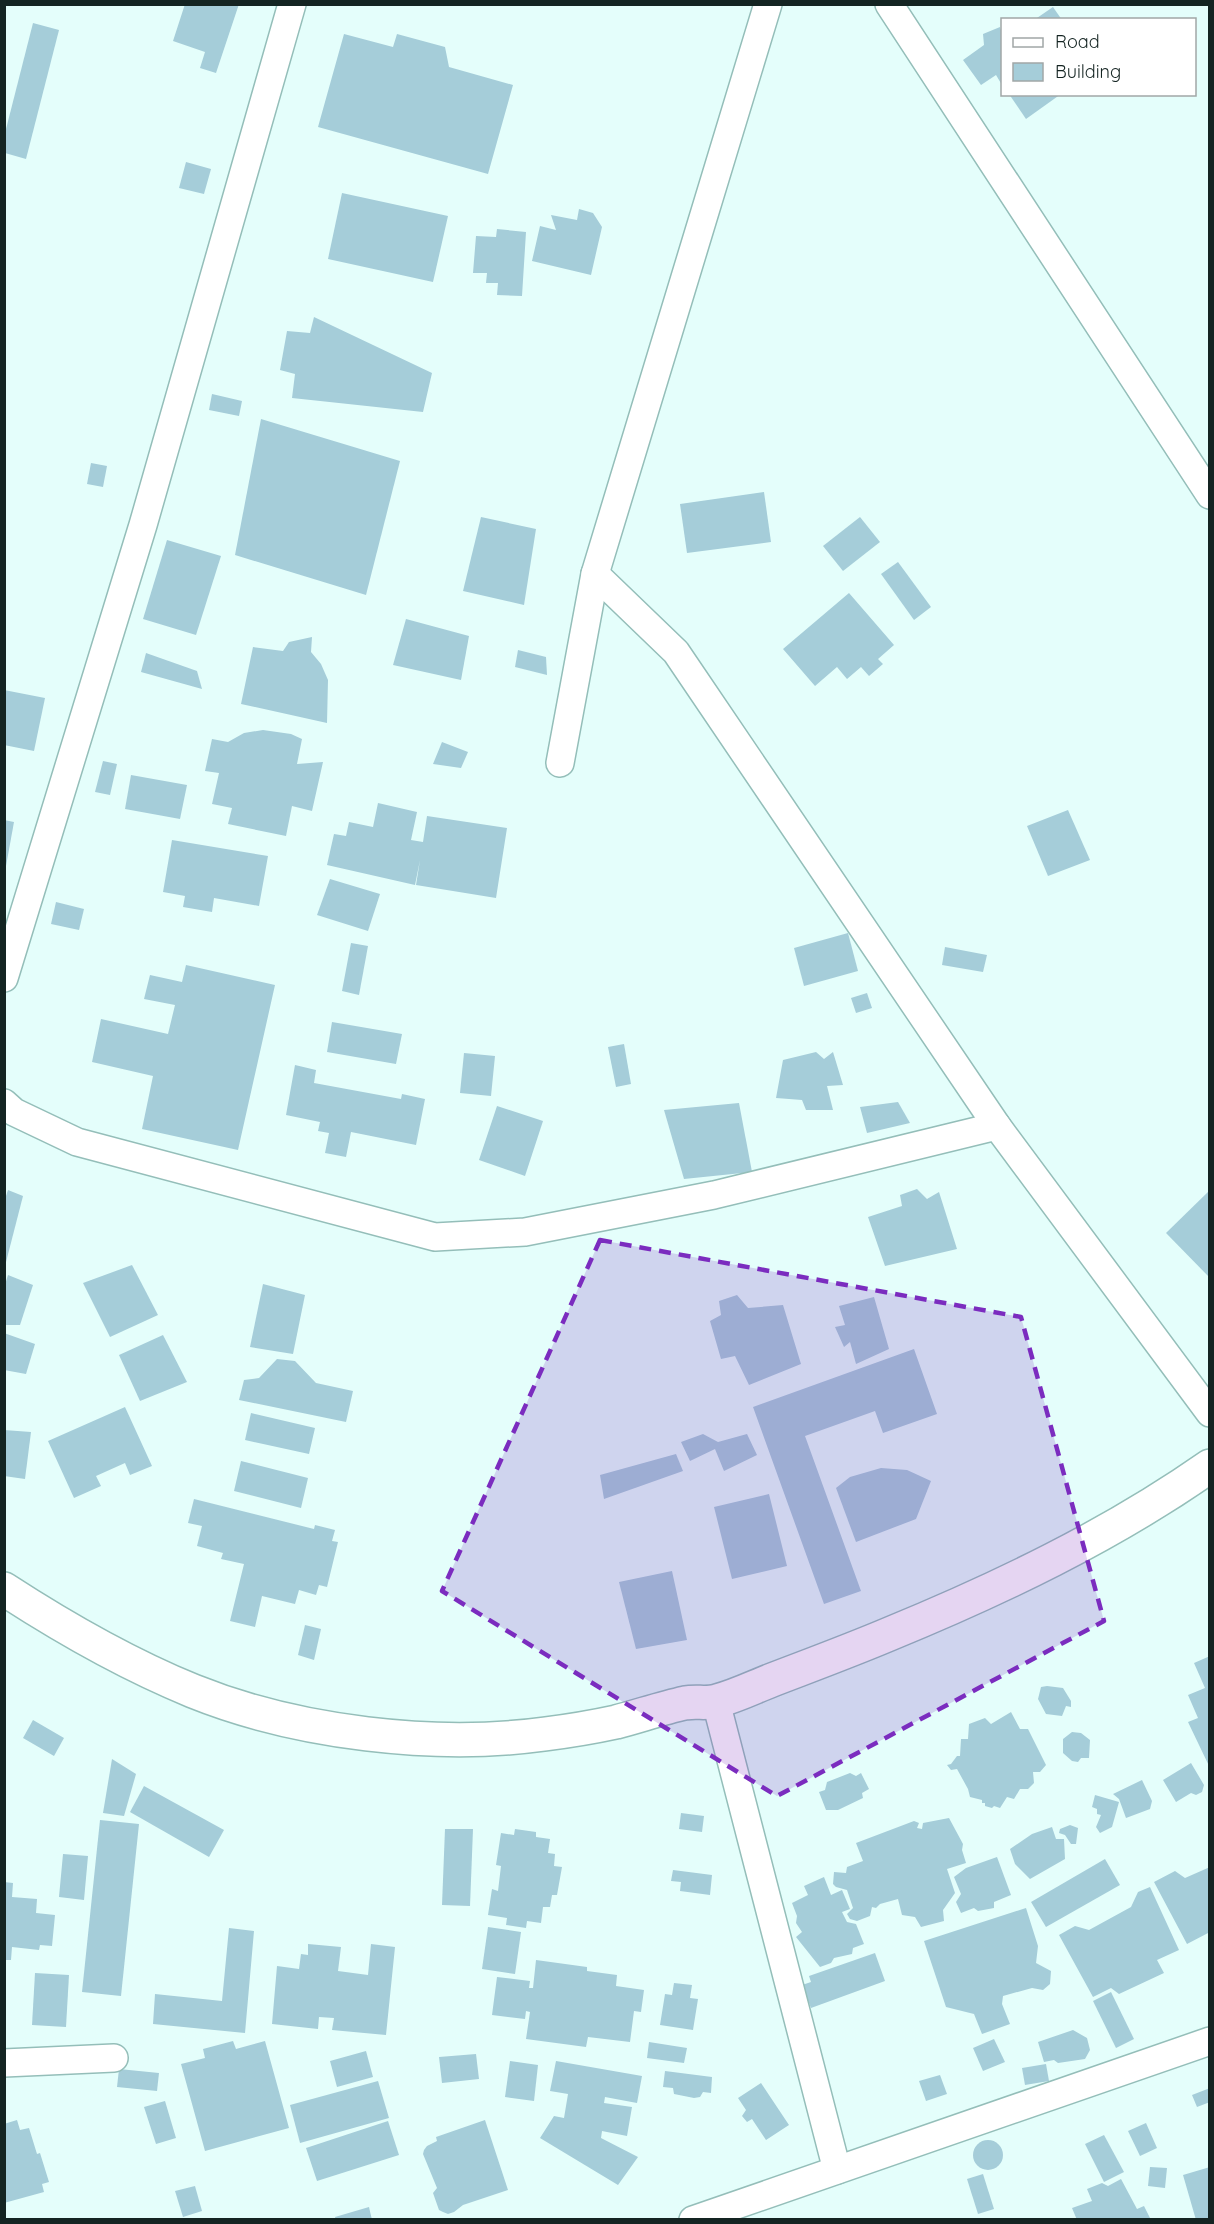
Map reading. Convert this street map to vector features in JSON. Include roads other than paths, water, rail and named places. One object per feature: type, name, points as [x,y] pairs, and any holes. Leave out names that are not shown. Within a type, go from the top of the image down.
[{"type":"main road","points":[[4,1589],[82,1637],[194,1691],[252,1711],[322,1726],[384,1735],[474,1739],[543,1734],[613,1722],[687,1703],[716,1702],[872,1641],[984,1593],[1125,1521],[1166,1497],[1209,1466]]},
{"type":"street","points":[[4,978],[143,525],[292,4]]},
{"type":"street","points":[[560,763],[595,574],[768,4]]},
{"type":"street","points":[[889,4],[1209,495]]},
{"type":"street","points":[[595,574],[676,652],[997,1126],[1209,1413]]},
{"type":"street","points":[[4,1103],[14,1112],[77,1142],[435,1237],[525,1232],[714,1195],[997,1126]]},
{"type":"street","points":[[716,1702],[837,2170]]},
{"type":"street","points":[[693,2220],[1209,2041]]},
{"type":"street","points":[[4,2062],[114,2058]]}]
